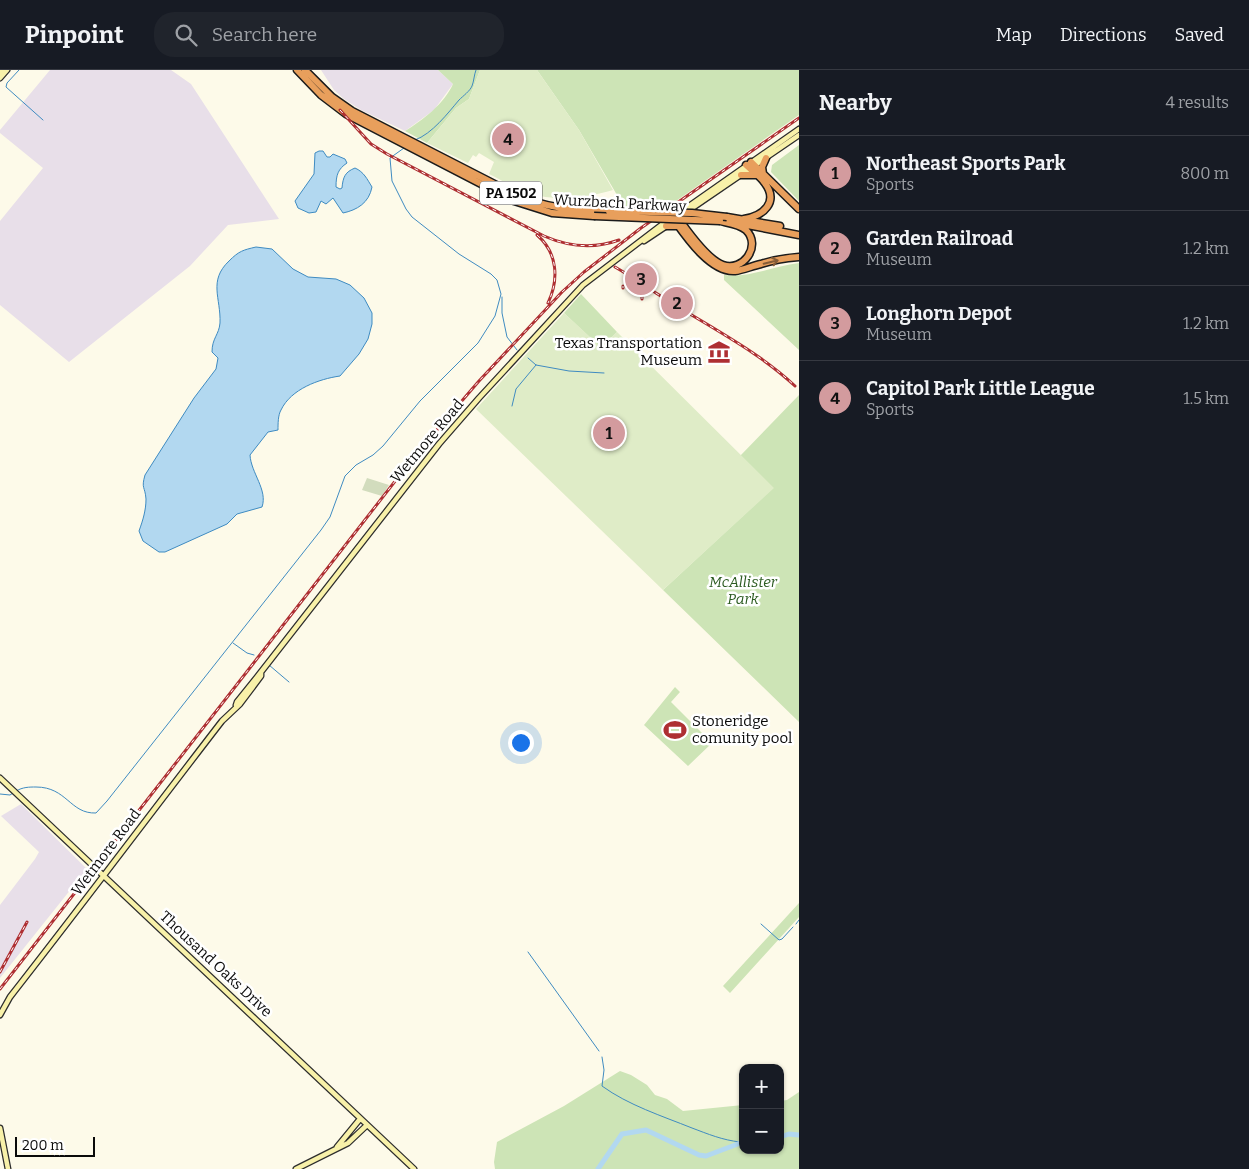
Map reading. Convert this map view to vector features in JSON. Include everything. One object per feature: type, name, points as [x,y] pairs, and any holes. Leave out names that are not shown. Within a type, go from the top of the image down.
[{"type":"highway","name":"Wurzbach Parkway","points":[[298,70],[321,94],[346,114],[525,199],[564,209],[727,216],[799,231]]},
{"type":"highway","name":"Wurzbach Parkway","points":[[305,70],[322,89],[342,104],[420,150],[530,207],[560,214],[720,221],[752,225],[799,235]]},
{"type":"highway","points":[[744,219],[759,216],[769,205],[768,189],[760,175],[766,158]]},
{"type":"highway","points":[[750,166],[799,209]]},
{"type":"highway","points":[[741,175],[760,175]]},
{"type":"highway","points":[[666,226],[684,218],[687,212]]},
{"type":"highway","points":[[677,221],[719,264],[727,266],[739,265],[749,256],[751,246],[747,231],[741,226],[720,221]]},
{"type":"highway","points":[[677,221],[707,259],[725,270],[738,270],[772,261],[799,257]]},
{"type":"main road","points":[[0,78],[7,70]]},
{"type":"main road","name":"Wetmore Road","points":[[634,246],[677,221],[799,129]]},
{"type":"main road","name":"Wetmore Road","points":[[677,221],[741,175],[750,166],[766,158],[799,135]]},
{"type":"main road","name":"Wetmore Road","points":[[0,1016],[10,997],[132,837],[439,444],[576,292],[634,246],[666,226]]},
{"type":"main road","name":"Thousand Oaks Drive","points":[[0,778],[414,1169]]},
{"type":"main road","points":[[336,1148],[360,1119]]},
{"type":"main road","points":[[296,1169],[348,1143],[367,1125]]},
{"type":"main road","points":[[0,1128],[8,1169]]},
{"type":"shaded area","points":[[50,70],[171,70],[191,84],[279,219],[228,225],[190,266],[69,362],[0,305],[0,221],[43,168],[0,133],[0,130]]},
{"type":"shaded area","points":[[321,70],[438,70],[453,84],[434,110],[405,131],[361,110],[344,99],[334,90]]},
{"type":"shaded area","points":[[21,804],[87,869],[0,978],[0,905],[39,852],[1,816]]},
{"type":"green space","points":[[438,70],[480,70],[469,99],[456,108],[427,143],[405,131],[432,111],[453,84]]},
{"type":"green space","points":[[480,70],[537,70],[579,130],[613,190],[571,198],[539,196],[518,189],[489,174],[494,162],[479,153],[476,157],[473,155],[468,163],[427,143],[456,108],[469,99]]},
{"type":"green space","points":[[537,70],[799,70],[799,115],[666,208],[624,207],[579,130]]},
{"type":"green space","points":[[799,145],[799,201],[771,172],[772,165]]},
{"type":"green space","points":[[799,263],[799,350],[724,280],[724,275],[743,275]]},
{"type":"green space","points":[[581,294],[617,332],[601,348],[564,313]]},
{"type":"green space","points":[[564,313],[601,347],[617,332],[774,488],[663,590],[476,409]]},
{"type":"green space","name":"McAllister Park","points":[[799,395],[799,722],[663,590],[773,488],[740,456]]},
{"type":"green space","points":[[367,478],[389,485],[382,496],[362,490]]},
{"type":"green space","points":[[675,687],[680,692],[671,702],[712,743],[688,766],[644,725]]},
{"type":"green space","points":[[799,903],[799,917],[730,993],[723,986]]},
{"type":"green space","points":[[620,1071],[631,1075],[647,1085],[655,1095],[667,1099],[683,1111],[739,1105],[739,1154],[784,1154],[784,1100],[799,1092],[799,1169],[495,1169],[494,1162],[497,1142],[564,1106]]},
{"type":"water","points":[[323,151],[327,157],[333,154],[345,159],[347,163],[338,173],[336,187],[342,188],[345,175],[355,168],[365,176],[372,187],[362,205],[343,213],[333,198],[326,204],[321,201],[316,212],[309,213],[298,208],[295,201],[314,174],[315,153]]},
{"type":"water","points":[[256,247],[272,249],[293,269],[308,277],[336,279],[350,285],[364,298],[372,313],[372,324],[368,339],[359,354],[340,376],[306,386],[291,396],[280,412],[278,430],[268,432],[250,455],[263,494],[262,507],[237,514],[227,524],[165,552],[159,552],[143,541],[139,531],[146,499],[143,485],[145,475],[194,398],[216,369],[218,358],[212,352],[220,323],[217,290],[219,276],[223,268],[236,255],[244,250]]},
{"type":"waterway","points":[[19,70],[7,83],[6,87],[43,120]]},
{"type":"waterway","points":[[415,140],[428,133],[470,90],[476,70]]},
{"type":"waterway","points":[[16,791],[28,787],[46,788],[62,795],[80,809],[96,813],[321,530],[330,517],[345,476],[356,465],[373,455],[383,446],[420,401],[478,343],[495,316],[501,294],[497,280],[491,274],[459,254],[412,217],[406,209],[392,181],[390,158],[404,148]]},
{"type":"waterway","points":[[502,297],[502,313],[507,337],[517,350]]},
{"type":"waterway","points":[[528,358],[536,365],[569,371],[604,373]]},
{"type":"waterway","points":[[512,406],[516,389],[536,365]]},
{"type":"waterway","points":[[233,643],[247,653],[254,655]]},
{"type":"waterway","points":[[269,665],[289,682]]},
{"type":"waterway","points":[[0,794],[10,795],[13,793]]},
{"type":"waterway","points":[[796,924],[799,920]]},
{"type":"waterway","points":[[761,924],[779,940],[793,927]]},
{"type":"waterway","points":[[528,952],[599,1051]]},
{"type":"waterway","points":[[602,1057],[604,1070],[602,1086],[612,1093],[646,1110],[692,1128],[739,1142]]},
{"type":"waterway","points":[[598,1169],[622,1134],[646,1130],[699,1155],[706,1156],[739,1144]]},
{"type":"waterway","points":[[784,1136],[799,1135]]},
{"type":"railway","points":[[340,110],[371,144],[387,154],[544,236],[563,243],[591,246],[619,240]]},
{"type":"railway","points":[[0,989],[417,453],[479,381],[562,292],[584,272],[641,228],[799,118]]},
{"type":"railway","points":[[537,235],[544,242],[553,258],[555,276],[552,294],[548,303]]},
{"type":"railway","points":[[615,267],[753,353],[795,386]]},
{"type":"railway","points":[[0,972],[27,922]]},
{"type":"place","name":"Capitol Park Little League","points":[[508,139]]},
{"type":"place","name":"Longhorn Depot","points":[[641,279]]},
{"type":"place","name":"Garden Railroad","points":[[677,303]]},
{"type":"place","name":"Texas Transportation Museum","points":[[719,352]]},
{"type":"place","name":"Northeast Sports Park","points":[[609,433]]},
{"type":"place","name":"Stoneridge comunity pool","points":[[675,730]]}]
